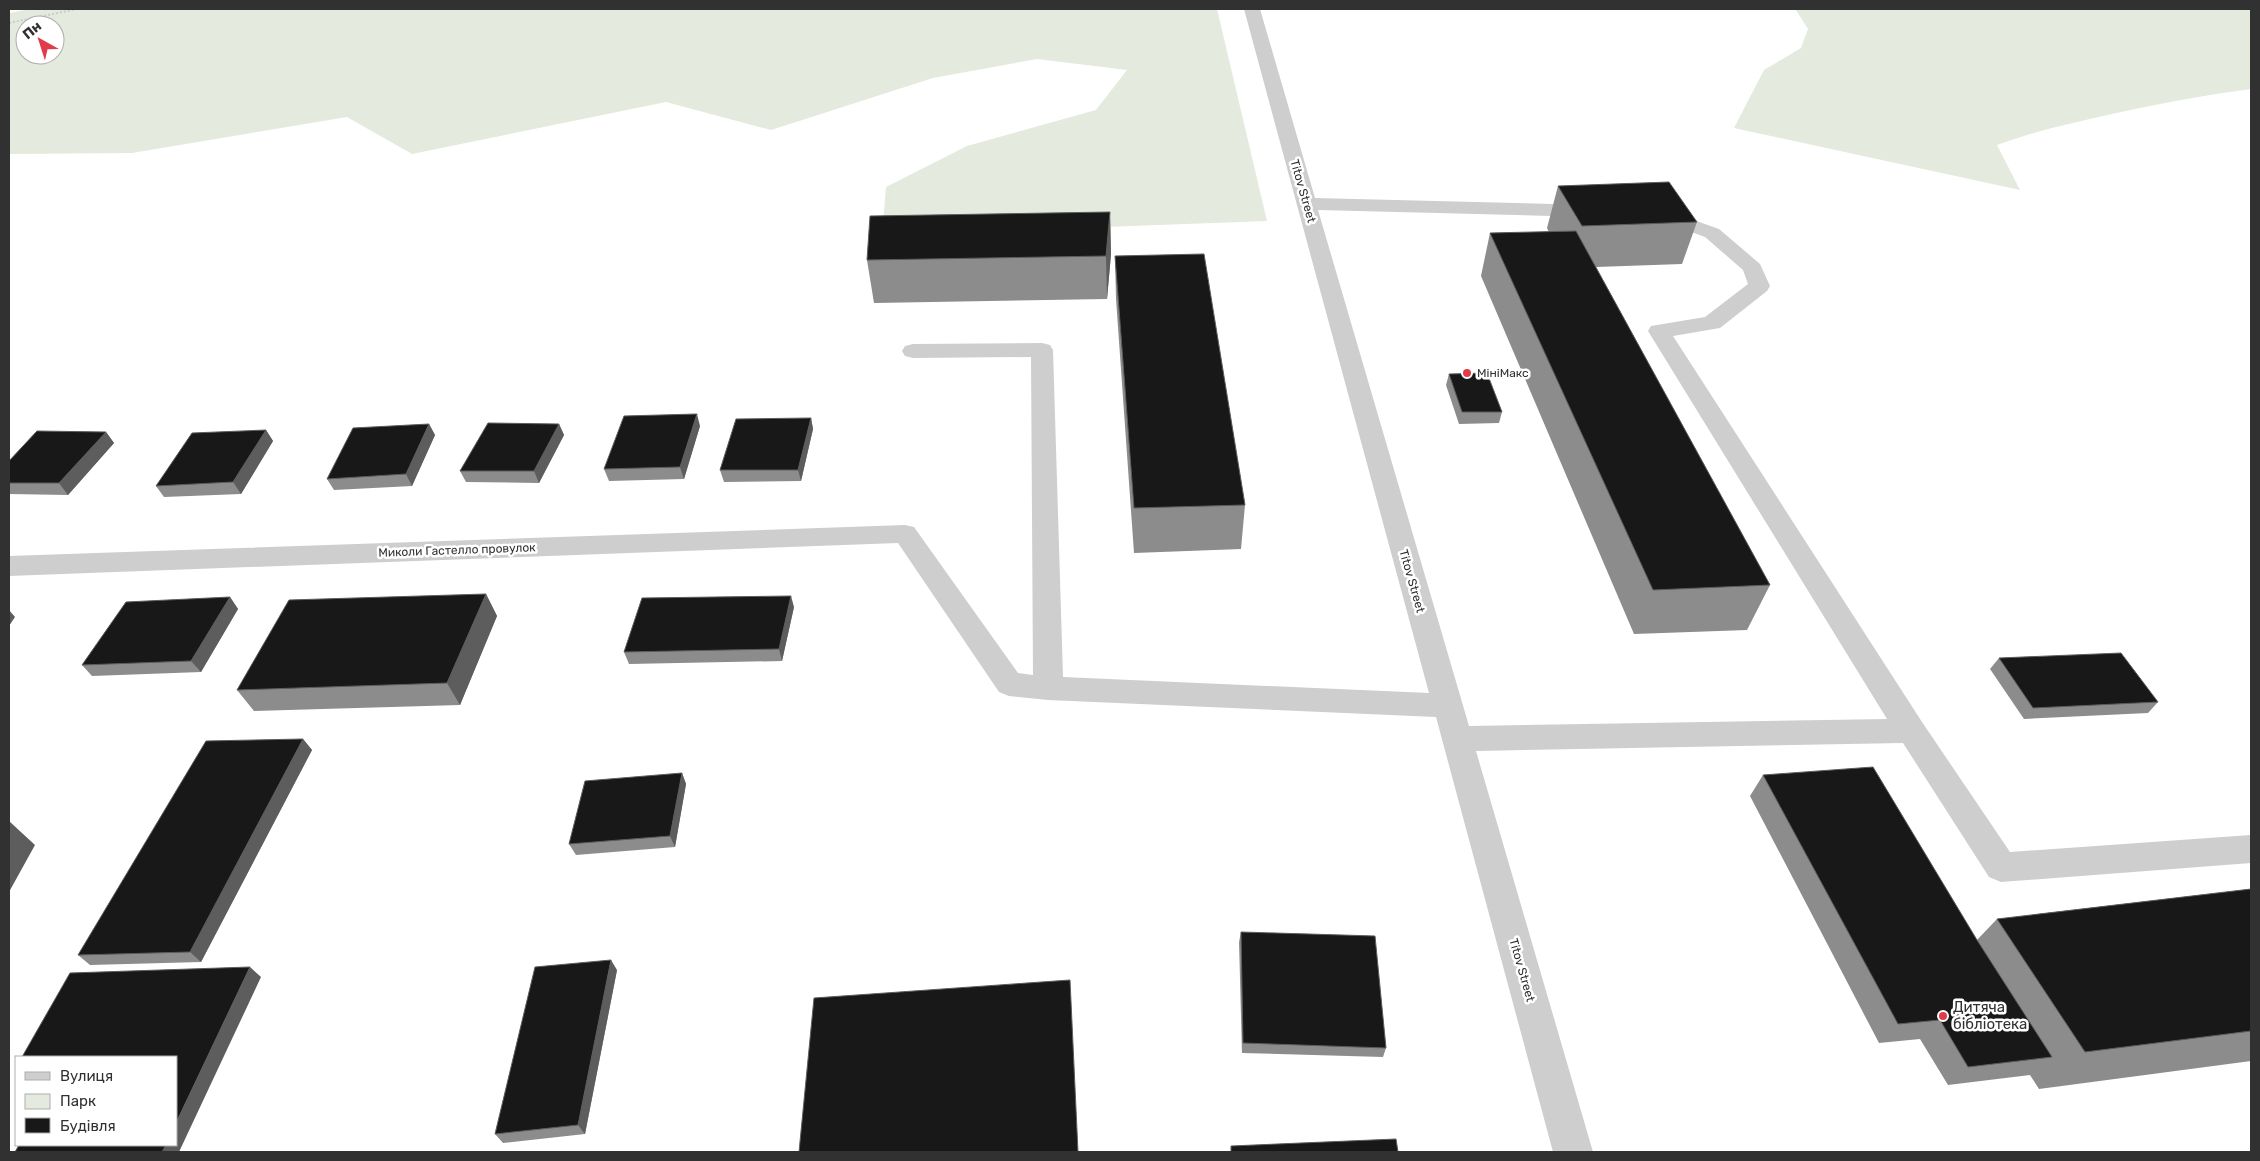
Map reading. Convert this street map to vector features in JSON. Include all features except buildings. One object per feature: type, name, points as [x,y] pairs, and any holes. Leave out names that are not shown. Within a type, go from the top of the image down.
[{"type":"street","name":"Titov Street","points":[[1252,9],[1573,1152]]},
{"type":"street","points":[[1307,204],[1606,211]]},
{"type":"street","points":[[1636,212],[1656,213],[1712,233],[1753,268],[1759,286],[1712,324],[1659,331],[1911,731],[2001,867],[2251,849]]},
{"type":"street","points":[[913,351],[1042,350],[1048,688],[1447,706]]},
{"type":"street","name":"Миколи Гастелло провулок","points":[[9,566],[905,534],[1009,684],[1048,688]]},
{"type":"street","points":[[1457,739],[1911,731]]},
{"type":"path","points":[[9,23],[77,9]]},
{"type":"green space","points":[[30,9],[1217,9],[1267,221],[882,235],[886,187],[967,146],[1096,110],[1127,70],[1037,59],[933,78],[771,130],[666,102],[412,154],[347,117],[132,153],[9,154],[9,13]]},
{"type":"green space","points":[[1792,9],[2251,9],[2251,89],[2181,100],[2112,114],[2039,131],[1997,145],[2020,190],[1734,128],[1764,70],[1801,48],[1808,29],[1796,10]]},
{"type":"place","name":"МініМакс","points":[[1467,373]]},
{"type":"place","name":"Дитяча бібліотека","points":[[1943,1016]]}]
